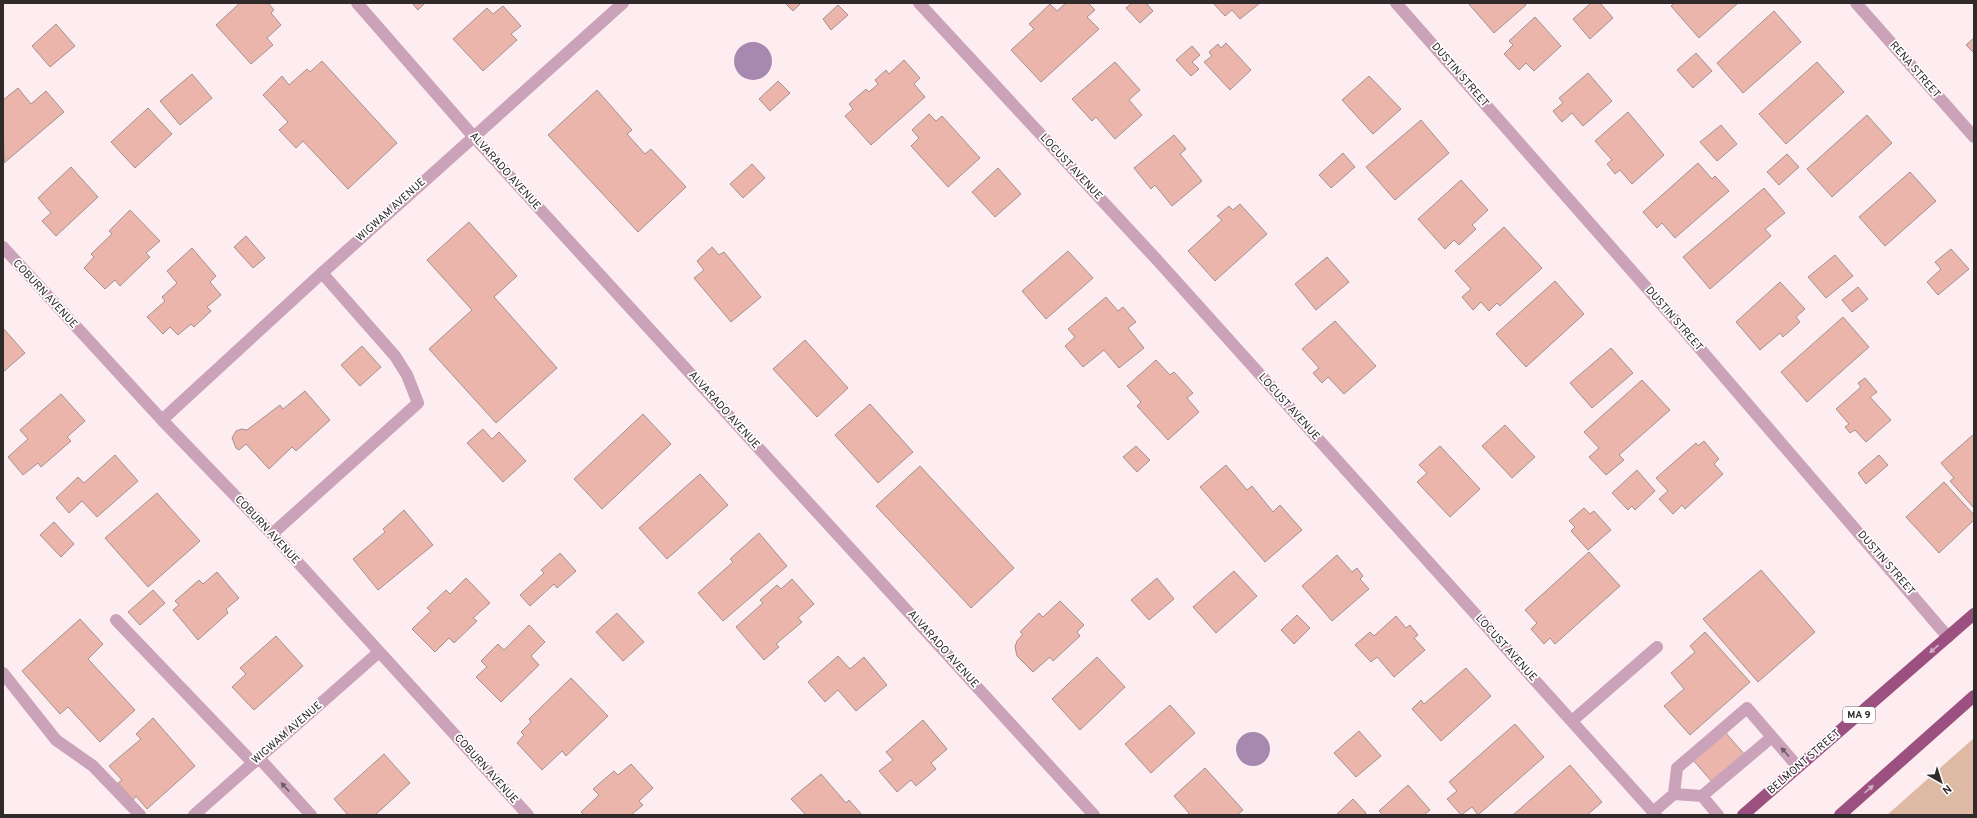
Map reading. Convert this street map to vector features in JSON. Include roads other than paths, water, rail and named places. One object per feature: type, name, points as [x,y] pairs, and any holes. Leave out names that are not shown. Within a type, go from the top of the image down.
[{"type":"highway","name":"BELMONT STREET","points":[[1744,815],[1974,614]]},
{"type":"highway","points":[[1840,815],[1974,696]]},
{"type":"street","name":"ALVARADO AVENUE","points":[[357,3],[473,136],[1094,815]]},
{"type":"street","name":"WIGWAM AVENUE","points":[[162,420],[322,272],[623,3]]},
{"type":"street","name":"LOCUST AVENUE","points":[[919,3],[1158,261],[1654,813]]},
{"type":"street","name":"DUSTIN STREET","points":[[1396,3],[1683,329],[1948,637]]},
{"type":"street","name":"RENA STREET","points":[[1856,3],[1974,137]]},
{"type":"street","name":"COBURN AVENUE","points":[[3,247],[162,420],[272,534],[528,815]]},
{"type":"street","points":[[272,534],[418,403],[407,375],[395,356],[322,272]]},
{"type":"street","points":[[116,620],[311,815]]},
{"type":"street","points":[[1572,721],[1657,647]]},
{"type":"street","name":"WIGWAM AVENUE","points":[[194,815],[379,652]]},
{"type":"street","points":[[3,673],[56,740],[93,766],[140,815]]},
{"type":"street","points":[[1654,813],[1674,794],[1677,768],[1747,708],[1798,768]]},
{"type":"street","points":[[1674,794],[1702,796],[1772,737]]},
{"type":"street","points":[[1702,796],[1718,815]]}]
